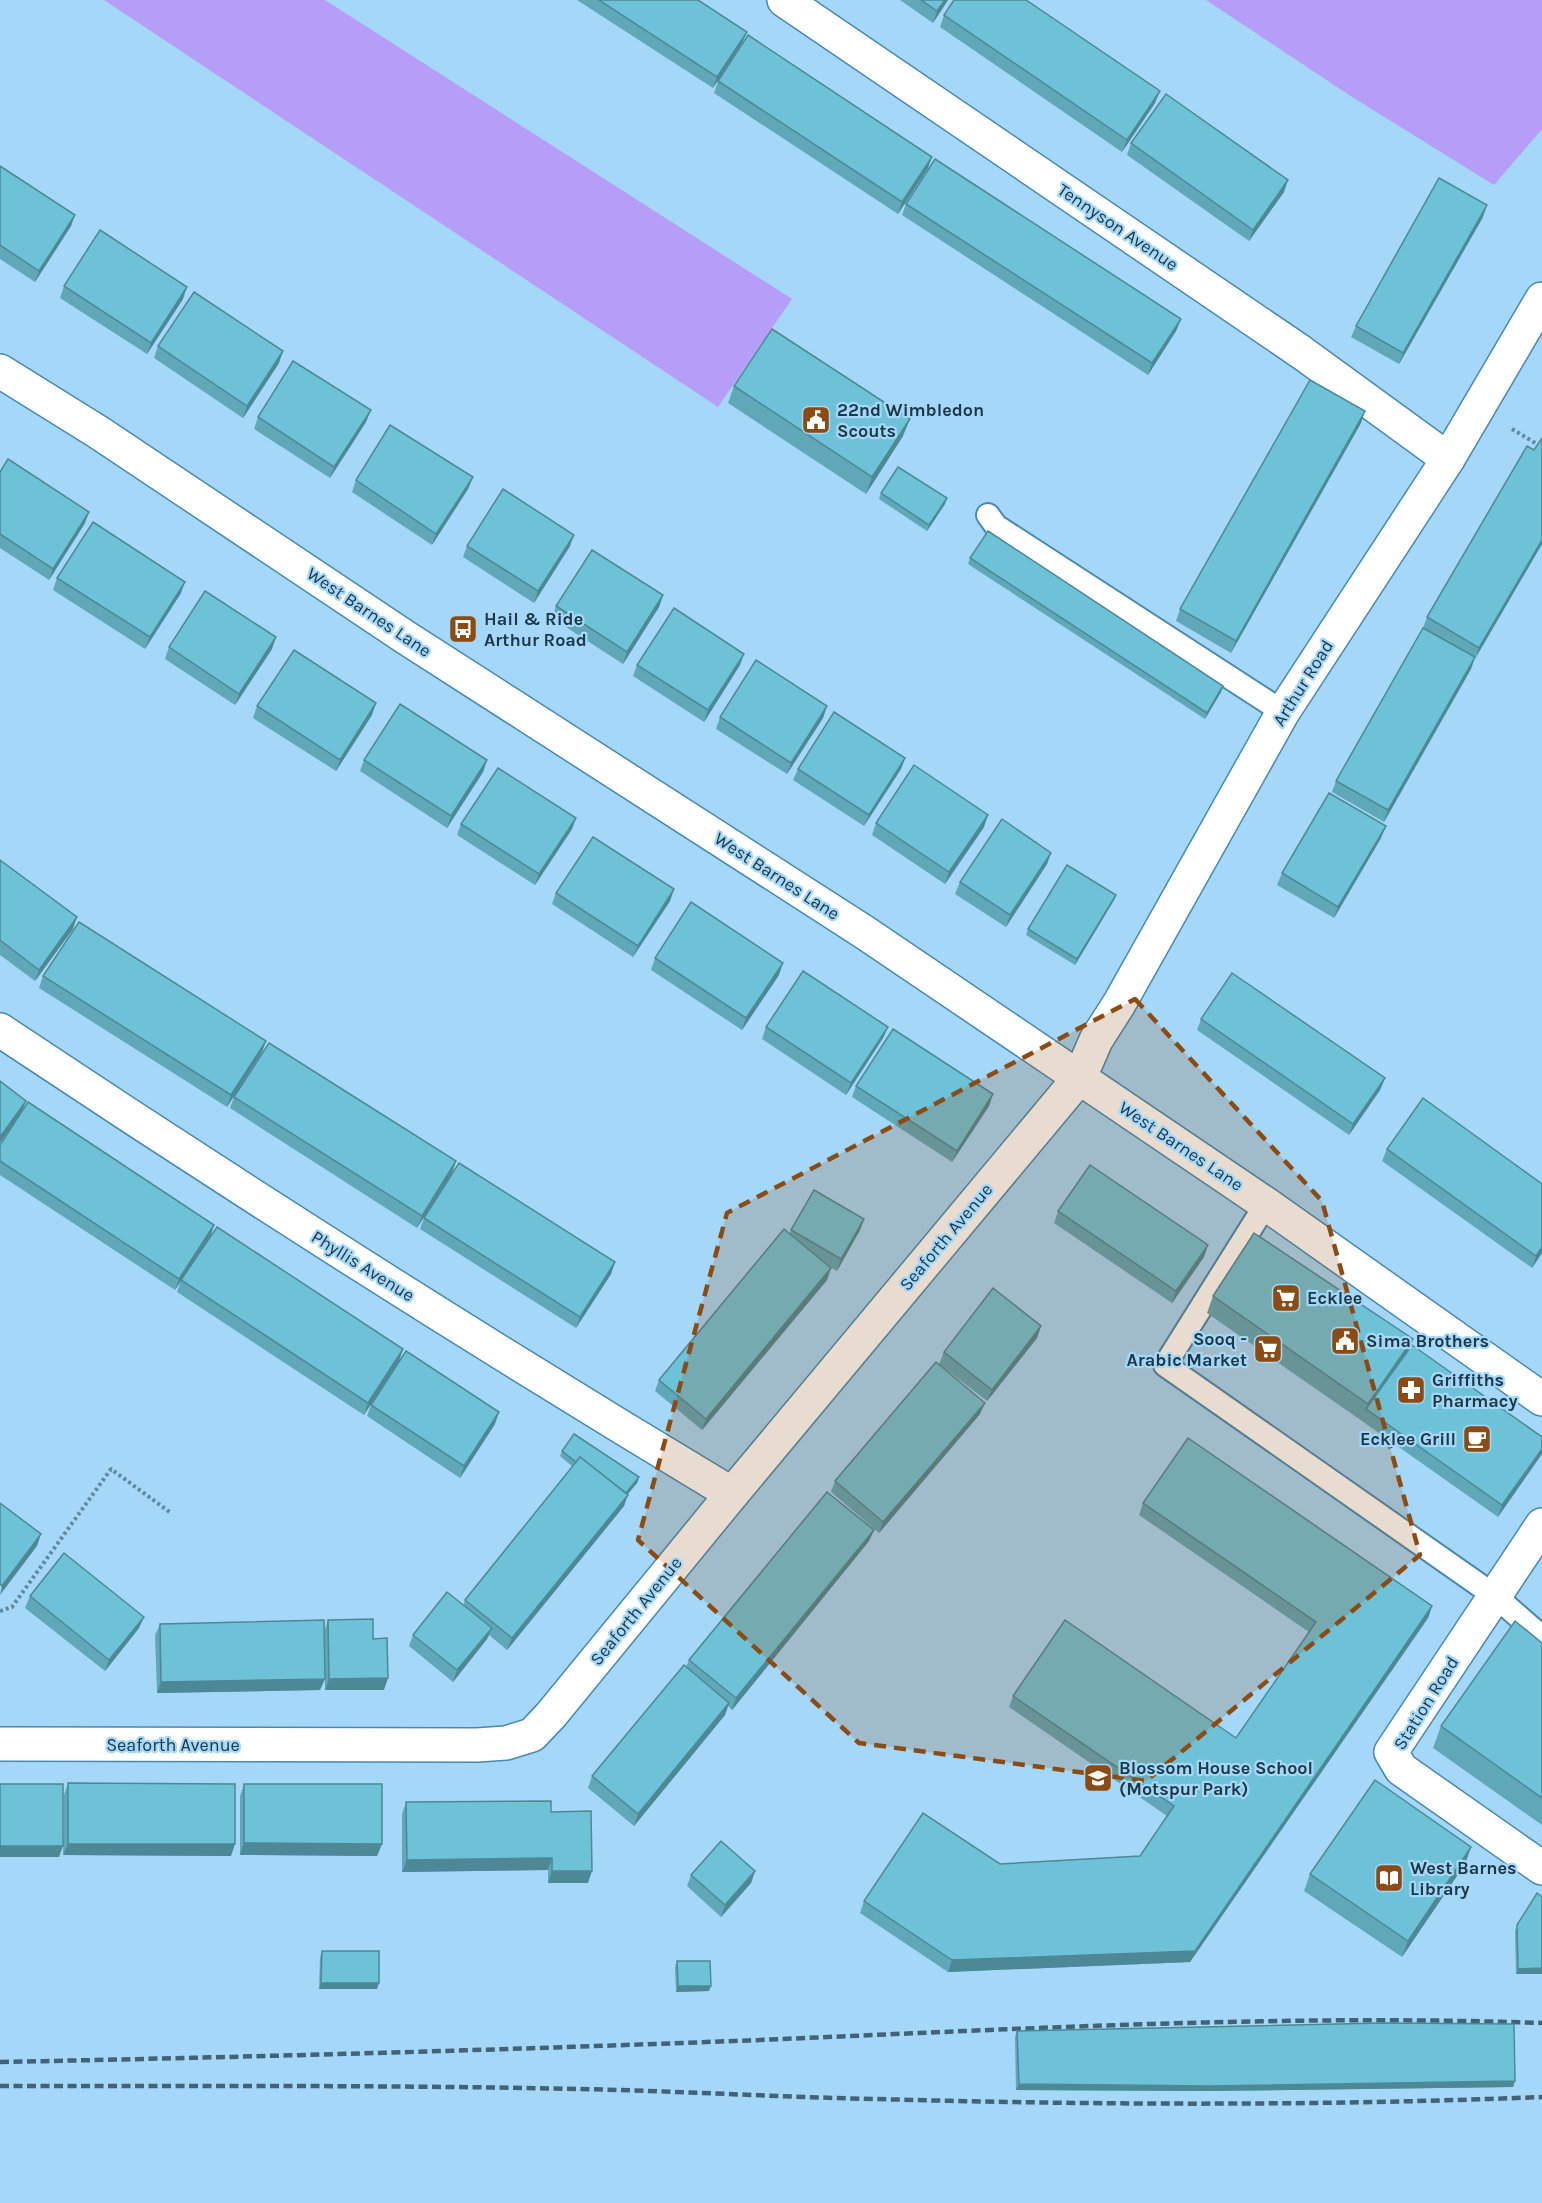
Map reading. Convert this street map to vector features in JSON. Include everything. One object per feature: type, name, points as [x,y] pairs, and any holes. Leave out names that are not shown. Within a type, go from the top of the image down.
[{"type":"street","name":"Tennyson Avenue","points":[[784,0],[1301,352],[1448,459]]},
{"type":"street","name":"Arthur Road","points":[[1080,1077],[1096,1040],[1125,994],[1283,712],[1448,459],[1542,299]]},
{"type":"street","name":"West Barnes Lane","points":[[0,371],[98,432],[405,637],[864,932],[1266,1204],[1542,1399]]},
{"type":"street","name":"Phyllis Avenue","points":[[0,1030],[193,1159],[577,1400],[732,1494]]},
{"type":"street","name":"Seaforth Avenue","points":[[0,1744],[477,1745],[506,1743],[532,1735],[551,1715],[1080,1077]]},
{"type":"street","name":"Station Road","points":[[1542,1525],[1391,1752],[1401,1769],[1542,1868]]},
{"type":"lane","points":[[988,515],[996,526],[1283,712]]},
{"type":"lane","points":[[1266,1204],[1165,1365],[1495,1596],[1542,1637]]},
{"type":"path","points":[[0,1611],[12,1606],[111,1469],[171,1513]]},
{"type":"highlighted area","points":[[1135,999],[1322,1201],[1420,1555],[1146,1781],[859,1743],[638,1540],[727,1213]]},
{"type":"shaded area","points":[[104,0],[325,0],[792,299],[718,407]]},
{"type":"shaded area","points":[[1206,0],[1542,0],[1542,129],[1494,185],[1349,95]]},
{"type":"building","points":[[599,0],[698,0],[747,32],[717,77]]},
{"type":"building","points":[[921,0],[945,0],[937,11]]},
{"type":"building","points":[[954,0],[1026,0],[1160,91],[1127,140],[944,15]]},
{"type":"building","points":[[748,35],[932,157],[902,202],[718,81]]},
{"type":"building","points":[[1166,94],[1288,180],[1253,230],[1131,143]]},
{"type":"building","points":[[935,159],[1181,319],[1152,363],[906,204]]},
{"type":"building","points":[[0,166],[75,215],[39,271],[0,245]]},
{"type":"building","points":[[1439,178],[1487,205],[1403,353],[1356,326]]},
{"type":"building","points":[[100,230],[187,287],[151,343],[64,286]]},
{"type":"building","points":[[194,292],[283,351],[247,406],[158,346]]},
{"type":"building","name":"22nd Wimbledon Scouts","points":[[772,329],[910,419],[872,477],[734,386]]},
{"type":"building","points":[[293,361],[371,410],[334,467],[258,417]]},
{"type":"building","points":[[1310,380],[1365,411],[1236,641],[1180,609]]},
{"type":"building","points":[[390,425],[473,477],[436,534],[356,480]]},
{"type":"building","points":[[1542,438],[1542,540],[1479,648],[1427,617],[1527,446],[1534,450]]},
{"type":"building","points":[[8,459],[89,512],[53,569],[0,534],[0,472]]},
{"type":"building","points":[[898,467],[947,498],[929,525],[881,493]]},
{"type":"building","points":[[503,489],[574,535],[538,591],[467,546]]},
{"type":"building","points":[[93,522],[185,582],[150,637],[57,578]]},
{"type":"building","points":[[988,531],[1223,686],[1207,713],[970,558]]},
{"type":"building","points":[[592,550],[663,595],[627,652],[556,606]]},
{"type":"building","points":[[205,591],[276,637],[239,694],[169,647]]},
{"type":"building","points":[[674,608],[744,654],[708,710],[637,665]]},
{"type":"building","points":[[1423,628],[1475,657],[1388,810],[1336,781]]},
{"type":"building","points":[[294,650],[376,703],[340,760],[257,706]]},
{"type":"building","points":[[756,660],[827,706],[791,763],[720,717]]},
{"type":"building","points":[[400,704],[487,760],[451,816],[364,760]]},
{"type":"building","points":[[834,712],[905,758],[869,815],[798,769]]},
{"type":"building","points":[[914,765],[988,815],[949,872],[876,823]]},
{"type":"building","points":[[498,768],[576,818],[539,874],[461,824]]},
{"type":"building","points":[[1329,793],[1386,826],[1338,907],[1282,873]]},
{"type":"building","points":[[1002,819],[1051,853],[1010,915],[960,882]]},
{"type":"building","points":[[593,837],[674,889],[638,946],[556,893]]},
{"type":"building","points":[[0,860],[77,917],[39,970],[0,940]]},
{"type":"building","points":[[1067,865],[1116,895],[1077,959],[1028,929]]},
{"type":"building","points":[[691,902],[783,963],[746,1018],[655,958]]},
{"type":"building","points":[[79,922],[266,1041],[231,1095],[43,976]]},
{"type":"building","points":[[803,971],[888,1027],[851,1083],[766,1027]]},
{"type":"building","points":[[1232,973],[1385,1078],[1353,1124],[1201,1019]]},
{"type":"building","points":[[893,1029],[993,1094],[957,1151],[856,1086]]},
{"type":"building","points":[[269,1043],[456,1161],[422,1216],[234,1097]]},
{"type":"building","points":[[0,1081],[26,1101],[0,1137]]},
{"type":"building","points":[[1423,1098],[1542,1184],[1542,1247],[1536,1256],[1387,1149]]},
{"type":"building","points":[[28,1102],[214,1225],[179,1279],[0,1161],[0,1145]]},
{"type":"building","points":[[459,1163],[615,1262],[580,1317],[424,1218]]},
{"type":"building","points":[[1090,1165],[1208,1245],[1176,1291],[1058,1211]]},
{"type":"building","points":[[814,1190],[864,1219],[841,1259],[791,1230]]},
{"type":"building","points":[[217,1227],[403,1349],[368,1403],[181,1280]]},
{"type":"building","points":[[784,1229],[831,1268],[706,1419],[659,1380]]},
{"type":"building","points":[[1254,1233],[1413,1339],[1368,1404],[1213,1296]]},
{"type":"building","points":[[993,1288],[1041,1326],[992,1390],[944,1352]]},
{"type":"building","points":[[1412,1345],[1542,1437],[1542,1449],[1502,1505],[1366,1409]]},
{"type":"building","points":[[406,1351],[499,1412],[464,1466],[371,1405]]},
{"type":"building","points":[[936,1362],[985,1403],[883,1522],[835,1481]]},
{"type":"building","points":[[574,1434],[639,1477],[626,1493],[580,1457],[576,1462],[562,1451]]},
{"type":"building","points":[[1188,1438],[1432,1606],[1195,1951],[952,1960],[864,1901],[923,1813],[1000,1864],[1140,1856],[1174,1806],[1013,1696],[1065,1620],[1236,1738],[1316,1622],[1143,1503]]},
{"type":"building","points":[[580,1457],[628,1495],[512,1638],[465,1600]]},
{"type":"building","points":[[827,1492],[874,1530],[736,1698],[689,1660]]},
{"type":"building","points":[[0,1503],[41,1534],[2,1586],[0,1584]]},
{"type":"building","points":[[64,1553],[144,1617],[109,1660],[30,1596]]},
{"type":"building","points":[[447,1592],[492,1628],[457,1670],[413,1635]]},
{"type":"building","points":[[373,1619],[373,1639],[387,1638],[388,1678],[329,1679],[328,1620]]},
{"type":"building","points":[[324,1620],[325,1679],[161,1682],[160,1624]]},
{"type":"building","points":[[1515,1621],[1542,1643],[1542,1798],[1441,1726]]},
{"type":"building","points":[[684,1665],[729,1703],[638,1814],[592,1776]]},
{"type":"building","points":[[1375,1780],[1471,1847],[1408,1941],[1310,1874]]},
{"type":"building","points":[[68,1783],[235,1784],[235,1844],[68,1844]]},
{"type":"building","points":[[0,1784],[63,1784],[63,1846],[0,1846]]},
{"type":"building","points":[[244,1784],[382,1784],[382,1844],[244,1843]]},
{"type":"building","points":[[551,1801],[551,1812],[591,1811],[592,1871],[552,1871],[552,1858],[407,1860],[406,1802]]},
{"type":"building","points":[[721,1841],[755,1871],[725,1905],[691,1875]]},
{"type":"building","points":[[1537,1893],[1542,1897],[1542,1968],[1518,1969],[1517,1925]]},
{"type":"building","points":[[322,1951],[379,1951],[379,1983],[321,1983]]},
{"type":"building","points":[[677,1961],[710,1961],[711,1986],[678,1986]]},
{"type":"building","points":[[1382,2023],[1514,2024],[1515,2081],[1209,2086],[1019,2084],[1017,2031]]},
{"type":"railway","points":[[0,2062],[474,2050],[1150,2024],[1346,2020],[1542,2023]]},
{"type":"railway","points":[[0,2086],[509,2088],[959,2101],[1126,2103],[1376,2102],[1542,2097]]},
{"type":"place","name":"22nd Wimbledon Scouts","points":[[816,420]]},
{"type":"place","name":"Hail & Ride Arthur Road","points":[[463,629]]},
{"type":"place","name":"Ecklee","points":[[1286,1298]]},
{"type":"place","name":"Sima Brothers","points":[[1345,1341]]},
{"type":"place","name":"Sooq - Arabic Market","points":[[1268,1349]]},
{"type":"place","name":"Griffiths Pharmacy","points":[[1411,1390]]},
{"type":"place","name":"Ecklee Grill","points":[[1477,1439]]},
{"type":"place","name":"Blossom House School (Motspur Park)","points":[[1098,1778]]},
{"type":"place","name":"West Barnes Library","points":[[1389,1878]]}]
